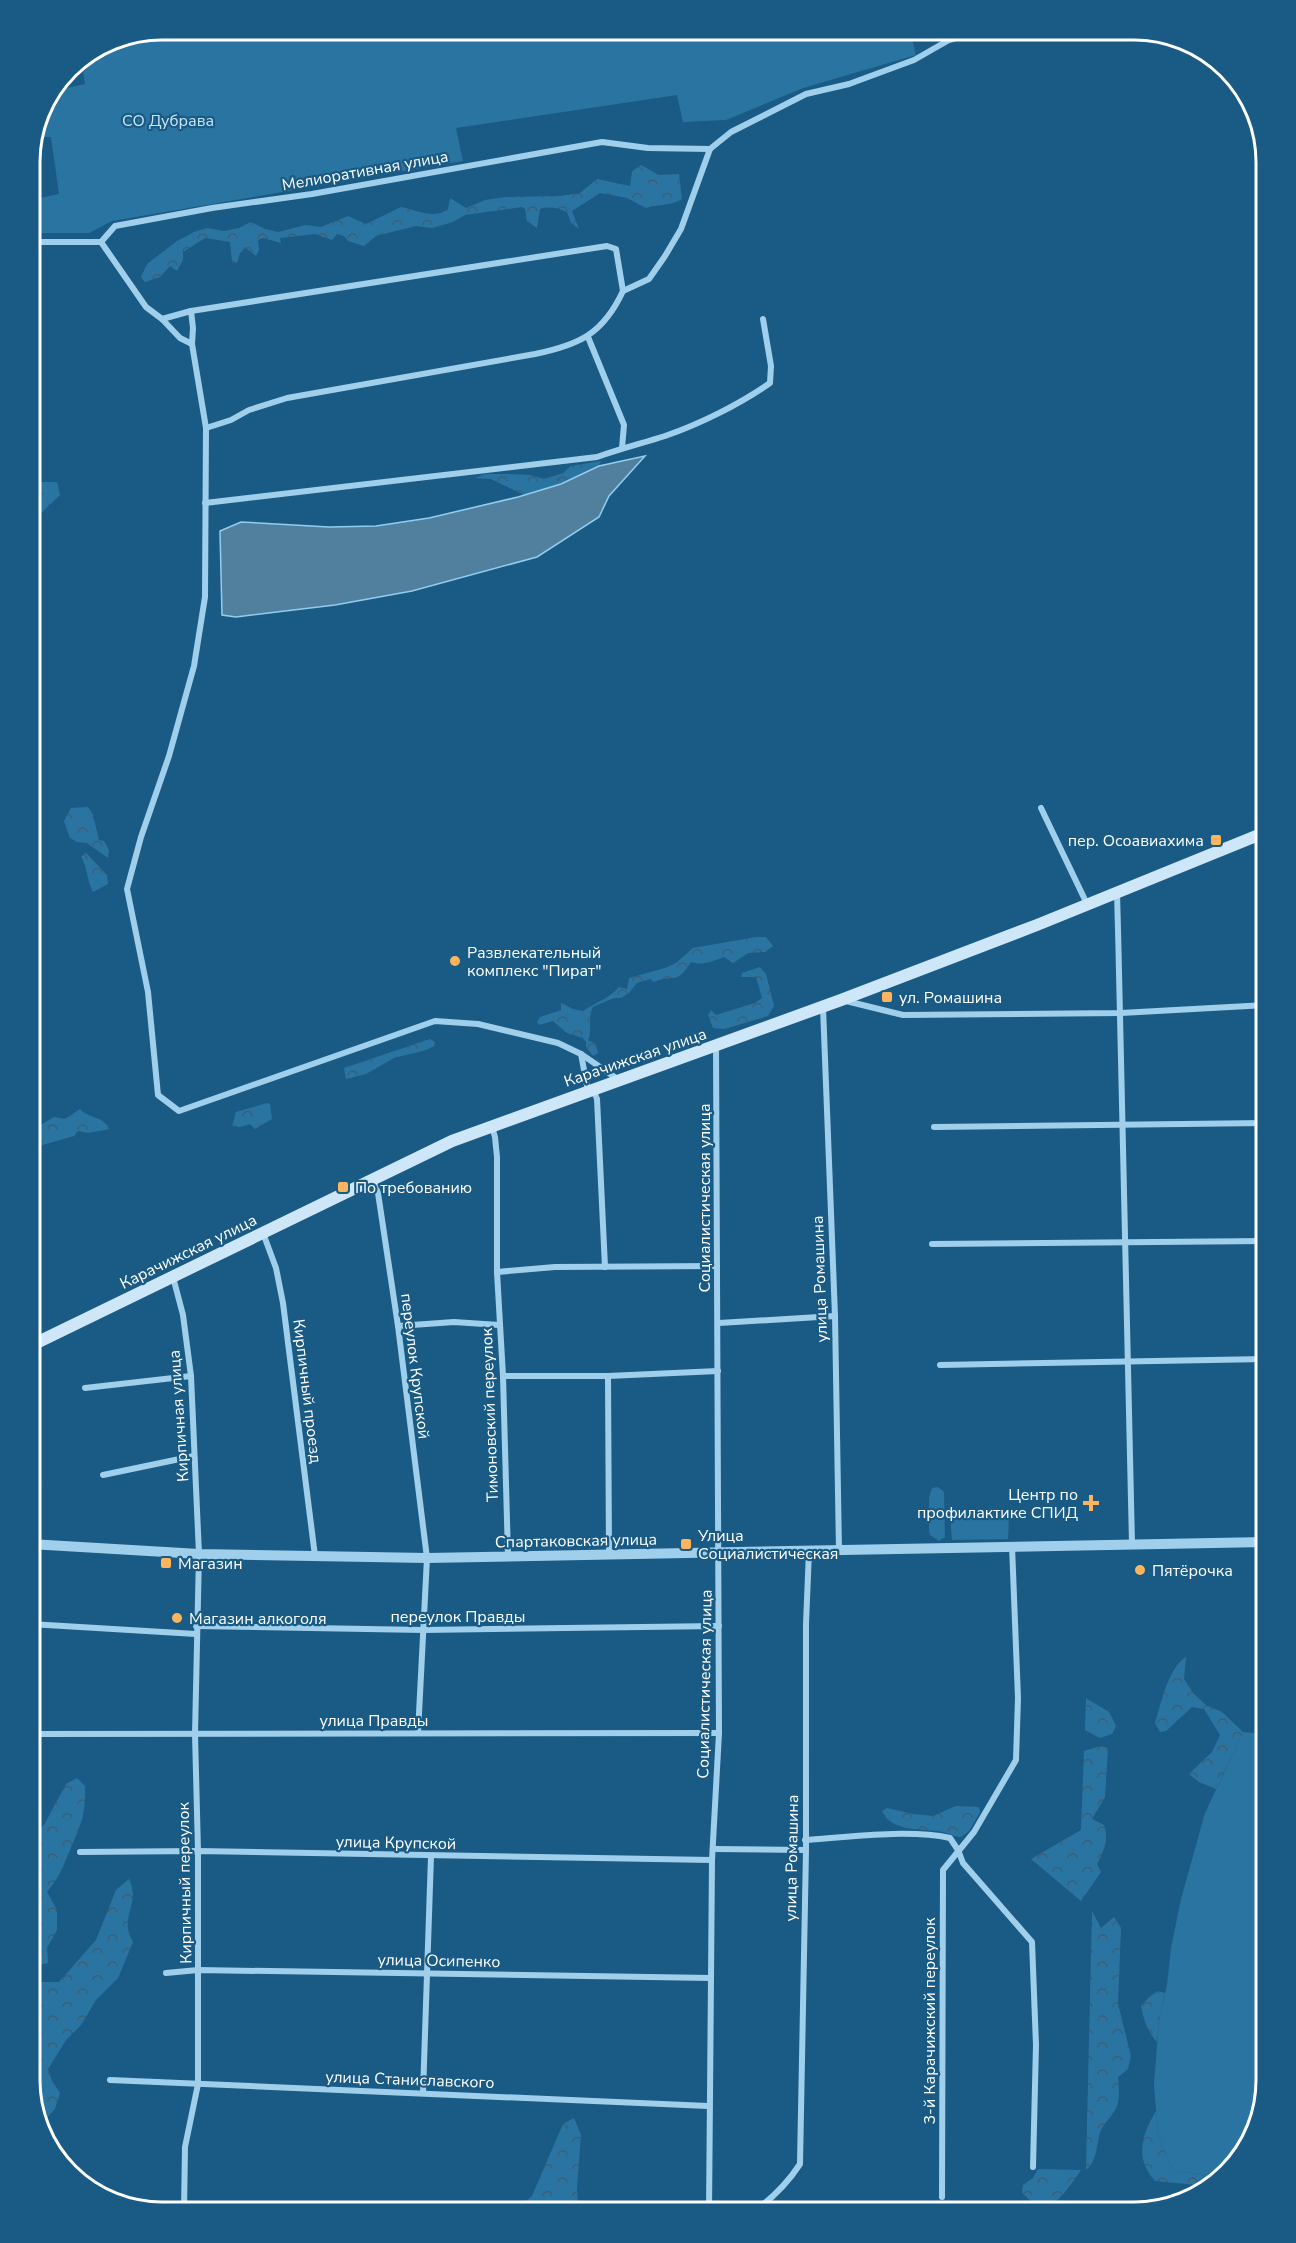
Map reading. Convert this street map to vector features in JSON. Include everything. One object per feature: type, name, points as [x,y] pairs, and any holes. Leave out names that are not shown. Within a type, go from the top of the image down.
[{"type":"main road","name":"Карачижская улица","points":[[40,1341],[452,1141],[841,1000],[1256,836]]},
{"type":"street","points":[[623,291],[649,279],[681,229],[710,149],[731,132],[806,94],[849,84],[914,60],[947,41]]},
{"type":"street","name":"Мелиоративная улица","points":[[101,242],[115,226],[212,207],[324,192],[602,142],[648,148],[710,149]]},
{"type":"street","points":[[41,242],[101,242],[146,307],[162,319],[180,338],[192,344]]},
{"type":"street","points":[[162,319],[191,311],[607,246],[616,249],[623,291],[615,309],[588,337],[565,348],[287,398],[249,410],[231,420],[206,428]]},
{"type":"street","points":[[191,311],[192,344],[206,428],[205,597],[194,666],[169,756],[141,837],[127,889],[148,992],[158,1095],[179,1111],[435,1021],[478,1024],[558,1043],[581,1054],[619,1080]]},
{"type":"street","points":[[205,503],[531,464],[550,464],[597,457],[665,436],[749,398],[770,383],[771,366],[762,319]]},
{"type":"street","points":[[588,337],[624,425],[622,448]]},
{"type":"street","points":[[1041,808],[1087,904]]},
{"type":"street","points":[[1118,892],[1126,1363],[1132,1544]]},
{"type":"street","points":[[841,1000],[903,1015],[1120,1013],[1256,1006]]},
{"type":"street","name":"улица Ромашина","points":[[823,1006],[835,1316],[839,1551]]},
{"type":"street","name":"Социалистическая улица","points":[[709,2202],[712,1860],[719,1733],[716,1046]]},
{"type":"street","points":[[581,1054],[591,1090],[597,1099],[605,1267]]},
{"type":"street","points":[[934,1127],[1256,1123]]},
{"type":"street","name":"Тимоновский переулок","points":[[491,1126],[495,1137],[497,1157],[497,1272],[508,1556]]},
{"type":"street","name":"переулок Крупской","points":[[372,1179],[378,1193],[398,1326],[427,1558],[418,1733]]},
{"type":"street","name":"Кирпичный проезд","points":[[263,1232],[276,1268],[283,1303],[315,1556]]},
{"type":"street","points":[[932,1244],[1256,1241]]},
{"type":"street","points":[[497,1272],[555,1267],[717,1266]]},
{"type":"street","name":"Кирпичная улица","points":[[173,1277],[183,1315],[191,1376],[200,1554]]},
{"type":"street","points":[[718,1323],[835,1316]]},
{"type":"street","points":[[398,1326],[454,1322],[499,1325]]},
{"type":"street","points":[[940,1365],[1256,1359]]},
{"type":"street","points":[[502,1376],[608,1376],[718,1371]]},
{"type":"street","points":[[85,1388],[191,1376]]},
{"type":"street","points":[[608,1376],[609,1554]]},
{"type":"street","points":[[103,1475],[194,1456]]},
{"type":"street","name":"Спартаковская улица","points":[[40,1545],[200,1554],[427,1558],[1256,1542]]},
{"type":"street","name":"3-й Карачижский переулок","points":[[942,2197],[943,1870],[974,1832],[1016,1760],[1018,1698],[1012,1546]]},
{"type":"street","name":"улица Ромашина","points":[[767,2202],[790,2179],[800,2164],[806,1850],[806,1623],[809,1551]]},
{"type":"street","name":"Кирпичный переулок","points":[[184,2202],[185,2147],[198,2084],[198,1851],[195,1734],[196,1630],[200,1554]]},
{"type":"street","name":"переулок Правды","points":[[40,1624],[196,1630],[719,1626]]},
{"type":"street","name":"улица Правды","points":[[40,1734],[719,1733]]},
{"type":"street","points":[[806,1840],[874,1835],[937,1835],[950,1838],[963,1863],[1032,1942],[1036,2045],[1033,2167]]},
{"type":"street","points":[[714,1849],[806,1850]]},
{"type":"street","name":"улица Крупской","points":[[80,1852],[198,1851],[712,1860]]},
{"type":"street","points":[[423,2093],[431,1856]]},
{"type":"street","name":"улица Осипенко","points":[[166,1973],[198,1970],[711,1978]]},
{"type":"street","name":"улица Станиславского","points":[[110,2080],[708,2106]]},
{"type":"green space","name":"СО Дубрава","points":[[154,41],[913,41],[916,55],[803,88],[726,120],[683,122],[677,95],[456,128],[463,161],[112,221],[89,233],[41,233],[41,198],[59,194],[51,137],[44,137],[45,131],[53,108],[66,88],[85,84],[83,70],[94,61],[123,47]]},
{"type":"green space","points":[[641,165],[659,175],[679,174],[682,199],[674,203],[646,208],[627,198],[600,193],[572,211],[579,229],[571,223],[567,212],[550,208],[540,209],[537,228],[527,221],[525,209],[522,207],[465,215],[453,222],[432,228],[416,226],[376,236],[364,246],[348,241],[344,236],[337,234],[332,240],[315,234],[280,238],[281,243],[263,238],[258,240],[259,250],[256,256],[246,248],[240,253],[237,263],[232,262],[230,242],[205,238],[183,252],[183,260],[177,271],[170,266],[160,277],[145,282],[141,277],[147,264],[177,241],[207,228],[224,231],[239,228],[251,222],[278,232],[306,225],[321,227],[348,216],[366,224],[401,207],[437,214],[448,209],[450,198],[466,208],[485,200],[506,197],[560,196],[580,193],[597,179],[630,186],[632,171]]},
{"type":"green space","points":[[601,461],[596,471],[555,489],[524,495],[491,479],[475,478],[485,474],[509,474],[530,475],[544,479],[563,473],[571,466]]},
{"type":"green space","points":[[41,482],[57,482],[60,495],[41,513]]},
{"type":"green space","points":[[88,807],[93,815],[99,840],[104,841],[109,850],[108,858],[87,843],[77,842],[70,838],[64,821],[71,808]]},
{"type":"green space","points":[[86,853],[107,875],[108,884],[93,892],[81,856]]},
{"type":"green space","points":[[766,937],[773,946],[765,952],[748,953],[733,963],[724,957],[704,963],[691,962],[678,977],[654,982],[650,979],[637,983],[629,993],[621,998],[614,998],[593,1007],[588,1040],[596,1044],[598,1053],[593,1056],[583,1038],[567,1033],[553,1021],[539,1025],[537,1022],[540,1017],[561,1010],[561,1003],[583,1011],[619,987],[627,989],[629,978],[676,963],[693,948]]},
{"type":"green space","points":[[760,967],[766,974],[774,1006],[768,1016],[724,1029],[713,1028],[708,1015],[711,1010],[716,1015],[755,1003],[762,998],[756,977],[741,977],[742,973]]},
{"type":"green space","points":[[430,1039],[435,1042],[434,1046],[426,1050],[394,1058],[366,1074],[346,1079],[344,1068]]},
{"type":"green space","points":[[270,1104],[272,1119],[255,1129],[250,1124],[240,1127],[232,1126],[236,1112]]},
{"type":"green space","points":[[80,1109],[104,1122],[110,1129],[88,1133],[78,1131],[74,1136],[40,1145],[40,1125],[54,1117],[65,1119]]},
{"type":"green space","points":[[938,1487],[944,1492],[945,1537],[939,1541],[930,1535],[929,1531],[929,1498],[932,1488]]},
{"type":"green space","points":[[950,1516],[1009,1516],[1008,1539],[952,1540]]},
{"type":"green space","points":[[1186,1657],[1184,1679],[1193,1693],[1206,1705],[1222,1712],[1243,1732],[1216,1789],[1199,1782],[1189,1774],[1212,1752],[1220,1735],[1204,1709],[1192,1707],[1166,1731],[1160,1732],[1155,1723],[1174,1669]]},
{"type":"green space","points":[[1086,1698],[1109,1712],[1116,1726],[1112,1734],[1100,1738],[1085,1730]]},
{"type":"green space","points":[[1243,1732],[1256,1733],[1256,2081],[1253,2105],[1243,2135],[1235,2149],[1210,2175],[1173,2171],[1158,2134],[1154,2085],[1159,2020],[1167,1985],[1171,1948],[1181,1899],[1205,1813]]},
{"type":"green space","points":[[1101,1746],[1108,1748],[1105,1797],[1092,1819],[1104,1825],[1106,1840],[1097,1864],[1101,1872],[1081,1901],[1031,1859],[1081,1830],[1084,1751]]},
{"type":"green space","points":[[77,1778],[85,1786],[85,1805],[82,1819],[63,1867],[47,1892],[57,1910],[57,1930],[47,1948],[48,1963],[40,1965],[40,1827],[44,1825],[66,1784]]},
{"type":"green space","points":[[956,1806],[979,1807],[980,1812],[969,1831],[961,1837],[900,1826],[887,1818],[882,1811],[887,1808],[933,1816]]},
{"type":"green space","points":[[129,1879],[133,1899],[128,1928],[133,1942],[118,1978],[96,2000],[81,2025],[66,2040],[48,2069],[60,2093],[55,2109],[47,2118],[40,2081],[40,1982],[59,1982],[96,1940],[116,1890]]},
{"type":"green space","points":[[1092,1911],[1101,1928],[1114,1917],[1121,1928],[1118,2004],[1131,2056],[1128,2069],[1118,2077],[1117,2106],[1101,2130],[1095,2157],[1086,2170]]},
{"type":"green space","points":[[1158,1991],[1165,1993],[1157,2042],[1146,2025],[1141,2006]]},
{"type":"green space","points":[[1156,2111],[1158,2134],[1173,2171],[1210,2175],[1197,2185],[1155,2181],[1148,2172],[1142,2155],[1147,2129]]},
{"type":"green space","points":[[574,2118],[581,2135],[578,2202],[525,2202],[532,2196],[563,2124]]},
{"type":"green space","points":[[1038,2169],[1081,2170],[1070,2186],[1054,2202],[1032,2202],[1022,2193],[1023,2185],[1033,2178]]},
{"type":"shaded area","points":[[645,456],[609,496],[599,517],[537,557],[412,591],[335,605],[236,617],[222,615],[220,531],[241,522],[329,527],[376,526],[429,518],[518,497],[561,484],[599,466]]},
{"type":"place","name":"пер. Осоавиахима","points":[[1216,840]]},
{"type":"place","name":"Развлекательный комплекс \"Пират\"","points":[[455,961]]},
{"type":"place","name":"ул. Ромашина","points":[[887,997]]},
{"type":"place","name":"По требованию","points":[[343,1187]]},
{"type":"place","name":"Центр по профилактике СПИД","points":[[1091,1503]]},
{"type":"place","name":"Улица Социалистическая","points":[[686,1544]]},
{"type":"place","name":"Магазин","points":[[166,1563]]},
{"type":"place","name":"Пятёрочка","points":[[1140,1570]]},
{"type":"place","name":"Магазин алкоголя","points":[[177,1618]]}]
